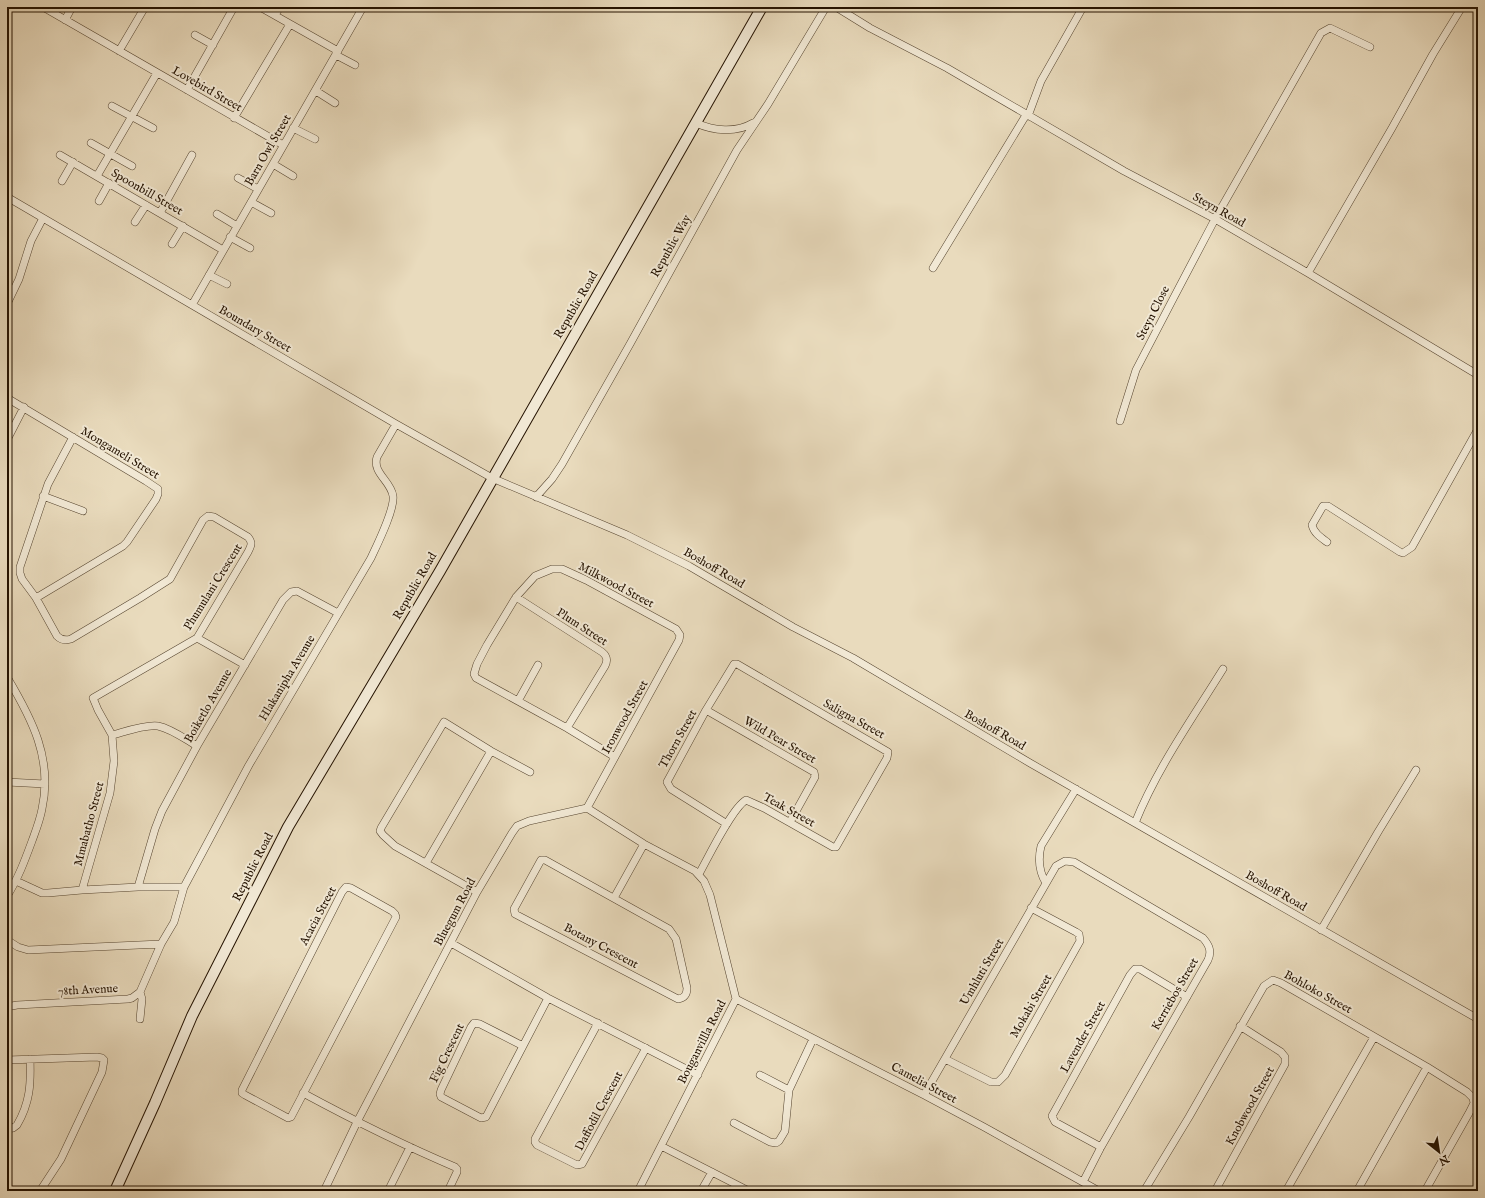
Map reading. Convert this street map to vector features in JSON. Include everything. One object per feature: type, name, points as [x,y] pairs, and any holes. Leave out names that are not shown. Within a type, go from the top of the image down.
[{"type":"street","name":"Lovebird Street","points":[[43,7],[283,145]]},
{"type":"street","points":[[65,20],[72,7]]},
{"type":"street","points":[[120,51],[145,7]]},
{"type":"street","points":[[187,90],[233,7]]},
{"type":"street","points":[[260,7],[355,65]]},
{"type":"street","points":[[275,15],[280,7]]},
{"type":"street","name":"Barn Owl Street","points":[[192,305],[363,7]]},
{"type":"street","name":"Republic Road","points":[[115,1191],[192,1016],[288,826],[440,571],[762,7]]},
{"type":"street","name":"Republic Way","points":[[536,496],[552,479],[596,405],[738,150],[826,7]]},
{"type":"street","name":"Steyn Road","points":[[836,7],[849,16],[947,68],[1124,171],[1214,219],[1308,273],[1478,375]]},
{"type":"street","points":[[933,268],[1027,115],[1041,81],[1083,7]]},
{"type":"street","points":[[1308,273],[1433,54],[1462,7]]},
{"type":"street","points":[[234,118],[290,24]]},
{"type":"street","name":"Steyn Close","points":[[1120,421],[1136,370],[1214,219],[1321,33],[1330,28],[1370,47]]},
{"type":"street","points":[[195,35],[213,45]]},
{"type":"street","points":[[97,176],[157,73]]},
{"type":"street","points":[[316,91],[335,103]]},
{"type":"street","points":[[112,106],[153,128]]},
{"type":"street","points":[[696,123],[707,127],[732,130],[744,128],[754,123]]},
{"type":"street","points":[[294,128],[315,139]]},
{"type":"street","points":[[91,143],[132,166]]},
{"type":"street","name":"Spoonbill Street","points":[[60,155],[223,250]]},
{"type":"street","points":[[160,213],[192,155]]},
{"type":"street","points":[[62,181],[73,162]]},
{"type":"street","points":[[272,164],[293,176]]},
{"type":"street","points":[[238,178],[258,189]]},
{"type":"street","points":[[99,201],[109,183]]},
{"type":"street","name":"Boundary Street","points":[[7,197],[396,424],[492,478]]},
{"type":"street","points":[[251,202],[270,213]]},
{"type":"street","points":[[135,222],[146,205]]},
{"type":"street","points":[[217,214],[237,226]]},
{"type":"street","points":[[7,304],[19,279],[31,241],[43,218]]},
{"type":"street","points":[[172,244],[183,226]]},
{"type":"street","points":[[230,238],[250,248]]},
{"type":"street","points":[[209,275],[228,284]]},
{"type":"street","name":"Mongameli Street","points":[[7,398],[155,486],[159,492],[156,499],[127,542],[36,598]]},
{"type":"street","points":[[7,440],[24,407]]},
{"type":"street","name":"Hlakanipha Avenue","points":[[160,944],[174,922],[184,887],[260,744],[371,558],[389,515],[393,500],[392,492],[378,470],[376,462],[396,424]]},
{"type":"street","points":[[1327,542],[1313,530],[1312,524],[1323,506],[1328,506],[1400,552],[1404,553],[1408,551],[1412,547],[1478,429]]},
{"type":"street","points":[[36,598],[20,576],[20,567],[43,496],[53,472],[73,438]]},
{"type":"street","name":"Boshoff Road","points":[[492,478],[627,534],[674,558],[853,658],[1076,789],[1478,1019]]},
{"type":"street","points":[[43,496],[83,511]]},
{"type":"street","name":"Phumulani Crescent","points":[[36,598],[57,636],[60,639],[70,639],[165,583],[171,577],[203,520],[207,516],[211,515],[251,541],[248,552],[197,638],[95,696]]},
{"type":"street","name":"Milkwood Street","points":[[518,701],[474,676],[474,673],[477,664],[516,597],[538,574],[548,570],[562,569],[586,580],[676,629],[680,635]]},
{"type":"street","name":"Boiketlo Avenue","points":[[138,887],[155,829],[162,811],[197,746],[283,600],[291,592],[300,592],[338,613]]},
{"type":"street","name":"Plum Street","points":[[516,597],[602,652],[607,658],[605,666],[567,728]]},
{"type":"street","name":"Ironwood Street","points":[[587,808],[679,640],[680,635]]},
{"type":"street","points":[[197,638],[245,665]]},
{"type":"street","name":"Thorn Street","points":[[727,824],[672,790],[667,784],[667,780],[732,665],[735,663]]},
{"type":"street","name":"Saligna Street","points":[[735,663],[888,752],[887,758],[836,847]]},
{"type":"street","points":[[538,665],[518,701],[615,757]]},
{"type":"street","points":[[1135,823],[1142,805],[1159,773],[1222,669]]},
{"type":"street","points":[[7,677],[10,689],[28,714],[41,746],[45,766],[45,784],[41,816],[16,881],[7,896]]},
{"type":"street","name":"Mmabatho Street","points":[[82,890],[110,793],[114,761],[112,735],[94,702],[93,699],[95,696]]},
{"type":"street","name":"Wild Pear Street","points":[[706,710],[814,772],[814,777],[790,822]]},
{"type":"street","points":[[477,892],[395,846],[382,834],[381,828],[443,722],[530,772]]},
{"type":"street","points":[[112,735],[158,726],[170,730],[197,746]]},
{"type":"street","points":[[426,863],[492,751]]},
{"type":"street","points":[[1321,930],[1416,770]]},
{"type":"street","points":[[7,782],[45,784]]},
{"type":"street","points":[[1046,883],[1040,872],[1039,856],[1041,846],[1076,789]]},
{"type":"street","name":"Teak Street","points":[[699,874],[727,824],[741,804],[747,800],[836,847]]},
{"type":"street","points":[[587,808],[644,844],[699,874]]},
{"type":"street","name":"Bluegum Road","points":[[324,1191],[357,1122],[477,892],[517,826],[529,821],[587,808]]},
{"type":"street","points":[[614,898],[644,844]]},
{"type":"street","name":"Botany Crescent","points":[[543,860],[614,898],[666,927],[672,932],[676,939],[687,988],[687,993],[684,997],[678,999],[517,914],[514,911],[539,863],[543,860]]},
{"type":"street","name":"Kerriebos Street","points":[[1062,862],[1067,860],[1074,862],[1203,938],[1207,942],[1210,950],[1210,955],[1101,1147],[1083,1182]]},
{"type":"street","name":"Umhluti Street","points":[[924,1095],[1031,908],[1056,866],[1062,862]]},
{"type":"street","name":"Bouganvillla Road","points":[[638,1191],[736,999],[710,895],[699,874]]},
{"type":"street","points":[[16,881],[45,893],[138,887],[184,887]]},
{"type":"street","name":"Acacia Street","points":[[348,887],[392,911],[396,917],[303,1093],[291,1117],[288,1118],[245,1095],[241,1090],[343,889],[348,887]]},
{"type":"street","name":"Mokabi Street","points":[[945,1059],[990,1082],[998,1082],[1003,1078],[1080,941],[1076,932],[1031,908]]},
{"type":"street","points":[[7,940],[18,947],[28,950],[160,944],[140,992],[142,999],[140,1019]]},
{"type":"street","points":[[451,943],[548,998],[698,1074]]},
{"type":"street","name":"Lavender Street","points":[[1101,1147],[1054,1122],[1052,1116],[1130,975],[1135,969],[1140,969],[1186,997]]},
{"type":"street","name":"Bohloko Street","points":[[1144,1191],[1189,1117],[1264,986],[1269,982],[1275,981],[1427,1067],[1466,1092],[1474,1100],[1469,1113],[1425,1191]]},
{"type":"street","name":"78th Avenue","points":[[7,1007],[17,1005],[128,999],[140,992]]},
{"type":"street","points":[[523,1046],[548,998]]},
{"type":"street","name":"Camelia Street","points":[[736,999],[924,1095],[1099,1191]]},
{"type":"street","name":"Fig Crescent","points":[[475,1023],[478,1023],[523,1046],[487,1116],[484,1118],[443,1099],[440,1094],[471,1027],[475,1023]]},
{"type":"street","name":"Daffodil Crescent","points":[[598,1023],[535,1139],[534,1142],[537,1146],[577,1165],[582,1164],[646,1048]]},
{"type":"street","name":"Knobwood Street","points":[[1215,1191],[1285,1064],[1285,1057],[1281,1052],[1240,1026]]},
{"type":"street","points":[[1286,1191],[1374,1037]]},
{"type":"street","points":[[734,1123],[770,1142],[776,1143],[779,1141],[786,1126],[789,1090],[813,1039]]},
{"type":"street","points":[[7,1060],[90,1057],[100,1057],[103,1059],[104,1064],[102,1072],[60,1159],[40,1191]]},
{"type":"street","points":[[7,1129],[13,1128],[17,1125],[30,1095],[30,1059]]},
{"type":"street","points":[[1357,1191],[1427,1067]]},
{"type":"street","points":[[760,1075],[789,1090]]},
{"type":"street","points":[[303,1093],[357,1122],[456,1167],[457,1172],[448,1191]]},
{"type":"street","points":[[661,1146],[749,1191]]},
{"type":"street","points":[[388,1191],[410,1147]]},
{"type":"street","points":[[701,1191],[712,1172]]}]
